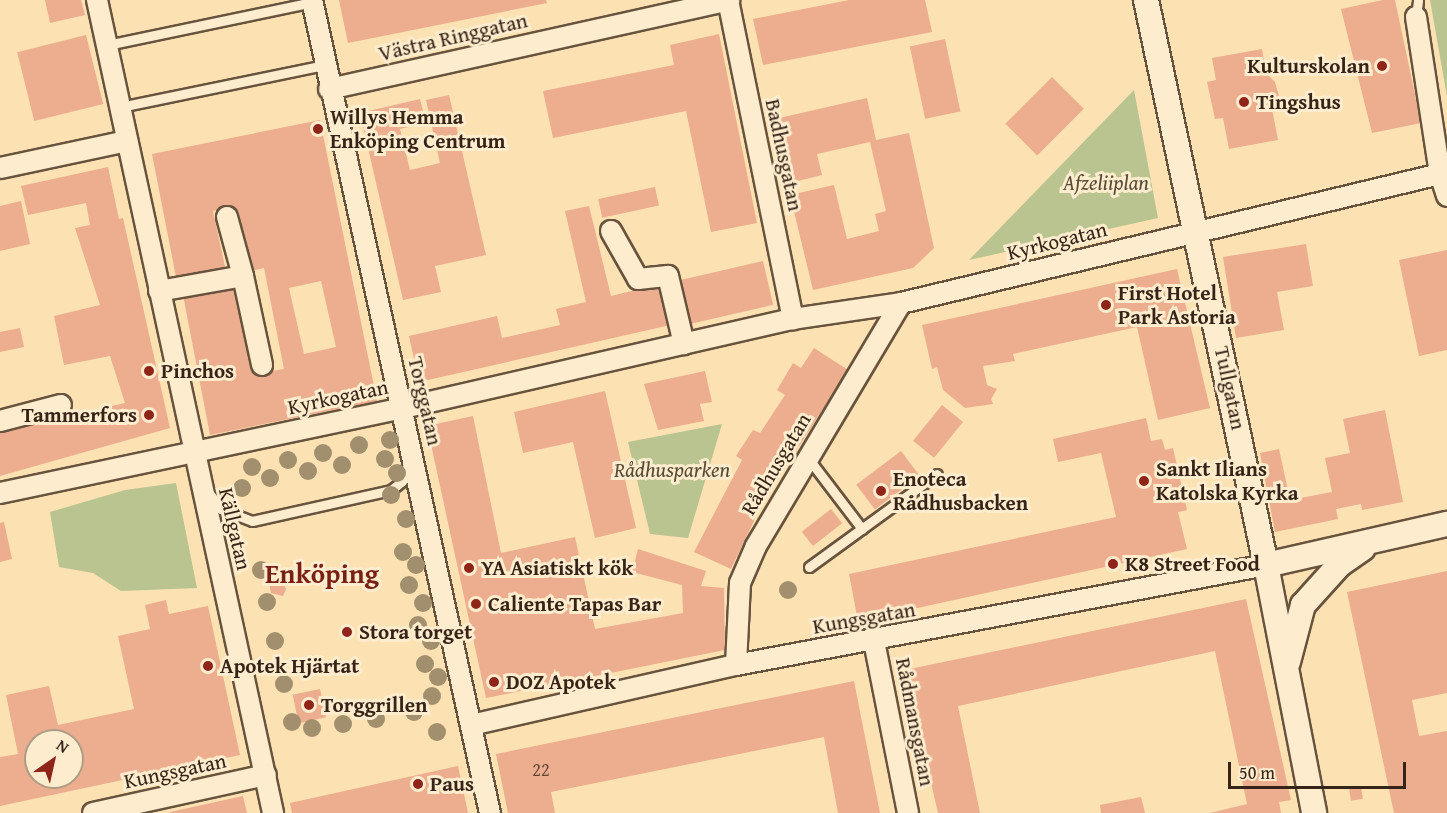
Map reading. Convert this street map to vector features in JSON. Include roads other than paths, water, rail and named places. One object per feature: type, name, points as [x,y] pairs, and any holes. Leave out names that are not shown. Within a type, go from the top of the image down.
[{"type":"street","name":"Källgatan","points":[[97,0],[273,813]]},
{"type":"street","name":"Västra Ringgatan","points":[[329,89],[728,0]]},
{"type":"street","name":"Badhusgatan","points":[[728,0],[793,319]]},
{"type":"street","name":"Tullgatan","points":[[1146,0],[1197,231],[1266,564],[1314,813]]},
{"type":"street","name":"Torggatan","points":[[312,1],[329,89],[403,408],[490,813]]},
{"type":"street","points":[[1417,9],[1447,196]]},
{"type":"street","points":[[0,168],[127,141]]},
{"type":"street","name":"Kyrkogatan","points":[[0,493],[403,408],[793,319],[901,303],[1197,231],[1443,167]]},
{"type":"street","points":[[227,217],[243,276],[262,365]]},
{"type":"street","points":[[610,231],[638,279],[668,276],[684,344]]},
{"type":"street","points":[[159,291],[243,276]]},
{"type":"street","name":"Rådhusgatan","points":[[736,665],[740,583],[756,546],[901,303]]},
{"type":"street","points":[[0,421],[61,405]]},
{"type":"street","points":[[1266,564],[1447,524]]},
{"type":"street","points":[[1286,673],[1303,605],[1339,565],[1373,541]]},
{"type":"street","name":"Kungsgatan","points":[[471,725],[736,665],[874,641],[1266,564]]},
{"type":"street","name":"Rådmansgatan","points":[[874,641],[908,813]]},
{"type":"street","name":"Kungsgatan","points":[[93,813],[266,776]]},
{"type":"lane","points":[[107,45],[312,1]]},
{"type":"lane","points":[[120,107],[324,65]]},
{"type":"lane","points":[[200,482],[221,509],[252,521],[391,490],[402,481],[411,447]]},
{"type":"lane","points":[[808,458],[862,530]]},
{"type":"lane","points":[[809,567],[937,474]]},
{"type":"place","name":"Kulturskolan","points":[[1382,66]]},
{"type":"place","name":"Tingshus","points":[[1244,102]]},
{"type":"place","name":"Willys Hemma Enköping Centrum","points":[[318,129]]},
{"type":"place","name":"First Hotel Park Astoria","points":[[1106,305]]},
{"type":"place","name":"Pinchos","points":[[149,371]]},
{"type":"place","name":"Tammerfors","points":[[149,415]]},
{"type":"place","name":"Sankt Ilians Katolska Kyrka","points":[[1144,481]]},
{"type":"place","name":"Enoteca Rådhusbacken","points":[[881,491]]},
{"type":"place","name":"K8 Street Food","points":[[1113,564]]},
{"type":"place","name":"YA Asiatiskt kök","points":[[469,568]]},
{"type":"place","name":"Caliente Tapas Bar","points":[[476,604]]},
{"type":"place","name":"Stora torget","points":[[347,632]]},
{"type":"place","name":"Apotek Hjärtat","points":[[208,666]]},
{"type":"place","name":"DOZ Apotek","points":[[494,682]]},
{"type":"place","name":"Torggrillen","points":[[309,705]]},
{"type":"place","name":"Paus","points":[[418,784]]},
{"type":"district","name":"Enköping","points":[[322,574]]},
{"type":"park label","name":"Afzeliiplan","points":[[1106,183]]},
{"type":"park label","name":"Rådhusparken","points":[[672,470]]}]
